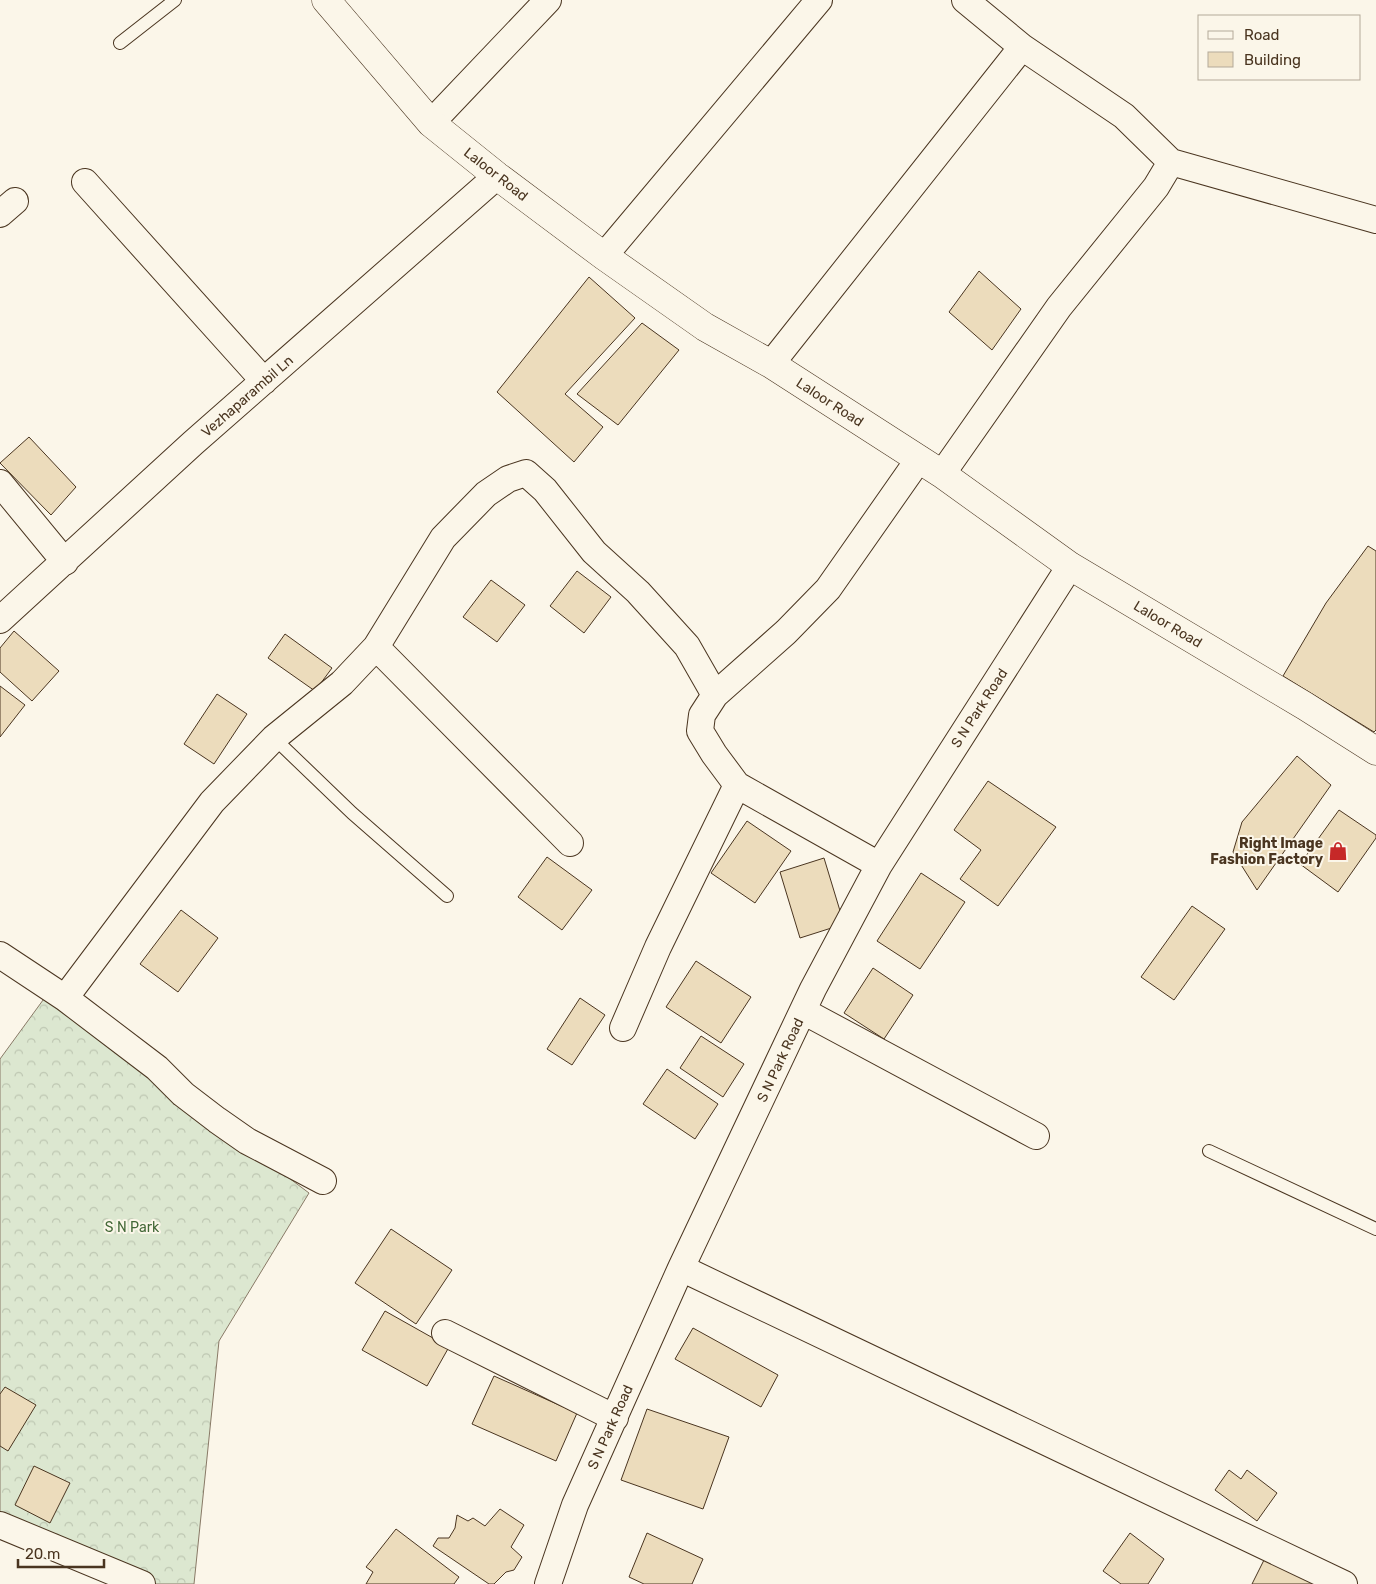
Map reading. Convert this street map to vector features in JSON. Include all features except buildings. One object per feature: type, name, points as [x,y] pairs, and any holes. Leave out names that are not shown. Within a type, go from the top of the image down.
[{"type":"street","name":"Laloor Road","points":[[326,0],[431,123],[604,256],[705,328],[771,364],[942,474],[1070,566],[1305,706],[1376,751]]},
{"type":"street","points":[[431,123],[548,0]]},
{"type":"street","points":[[604,256],[818,0]]},
{"type":"street","points":[[965,0],[1022,47],[1124,116],[1171,162],[1376,220]]},
{"type":"street","points":[[771,364],[1022,47]]},
{"type":"street","points":[[942,474],[1059,307],[1156,187],[1171,162]]},
{"type":"street","name":"Vezhaparambil Ln","points":[[0,620],[193,443],[498,176]]},
{"type":"street","points":[[85,182],[264,381]]},
{"type":"street","points":[[878,865],[737,785],[700,731],[702,715],[715,695],[786,632],[828,589],[919,459]]},
{"type":"street","points":[[65,998],[212,802],[274,738],[342,683],[376,647],[443,538],[486,494],[508,479],[526,473],[545,490],[594,552],[638,592],[687,646],[715,695]]},
{"type":"street","points":[[0,483],[65,562]]},
{"type":"street","name":"S N Park Road","points":[[548,1584],[575,1505],[681,1268],[803,1012],[878,865],[1070,566]]},
{"type":"street","points":[[376,647],[570,843]]},
{"type":"street","points":[[623,1028],[658,947],[737,785]]},
{"type":"street","points":[[0,956],[65,998],[157,1068],[183,1094],[224,1125],[247,1141],[322,1181]]},
{"type":"street","points":[[803,1012],[1036,1136]]},
{"type":"street","points":[[681,1268],[1344,1584]]},
{"type":"street","points":[[445,1333],[615,1418]]},
{"type":"street","points":[[0,1525],[142,1584]]},
{"type":"lane","points":[[120,44],[175,0]]},
{"type":"lane","points":[[274,738],[352,813],[447,896]]},
{"type":"lane","points":[[1209,1151],[1376,1229]]},
{"type":"green space","name":"S N Park","points":[[46,996],[309,1193],[219,1341],[194,1584],[144,1584],[0,1522],[0,1059]]},
{"type":"place","name":"Right Image Fashion Factory","points":[[1338,851]]}]
